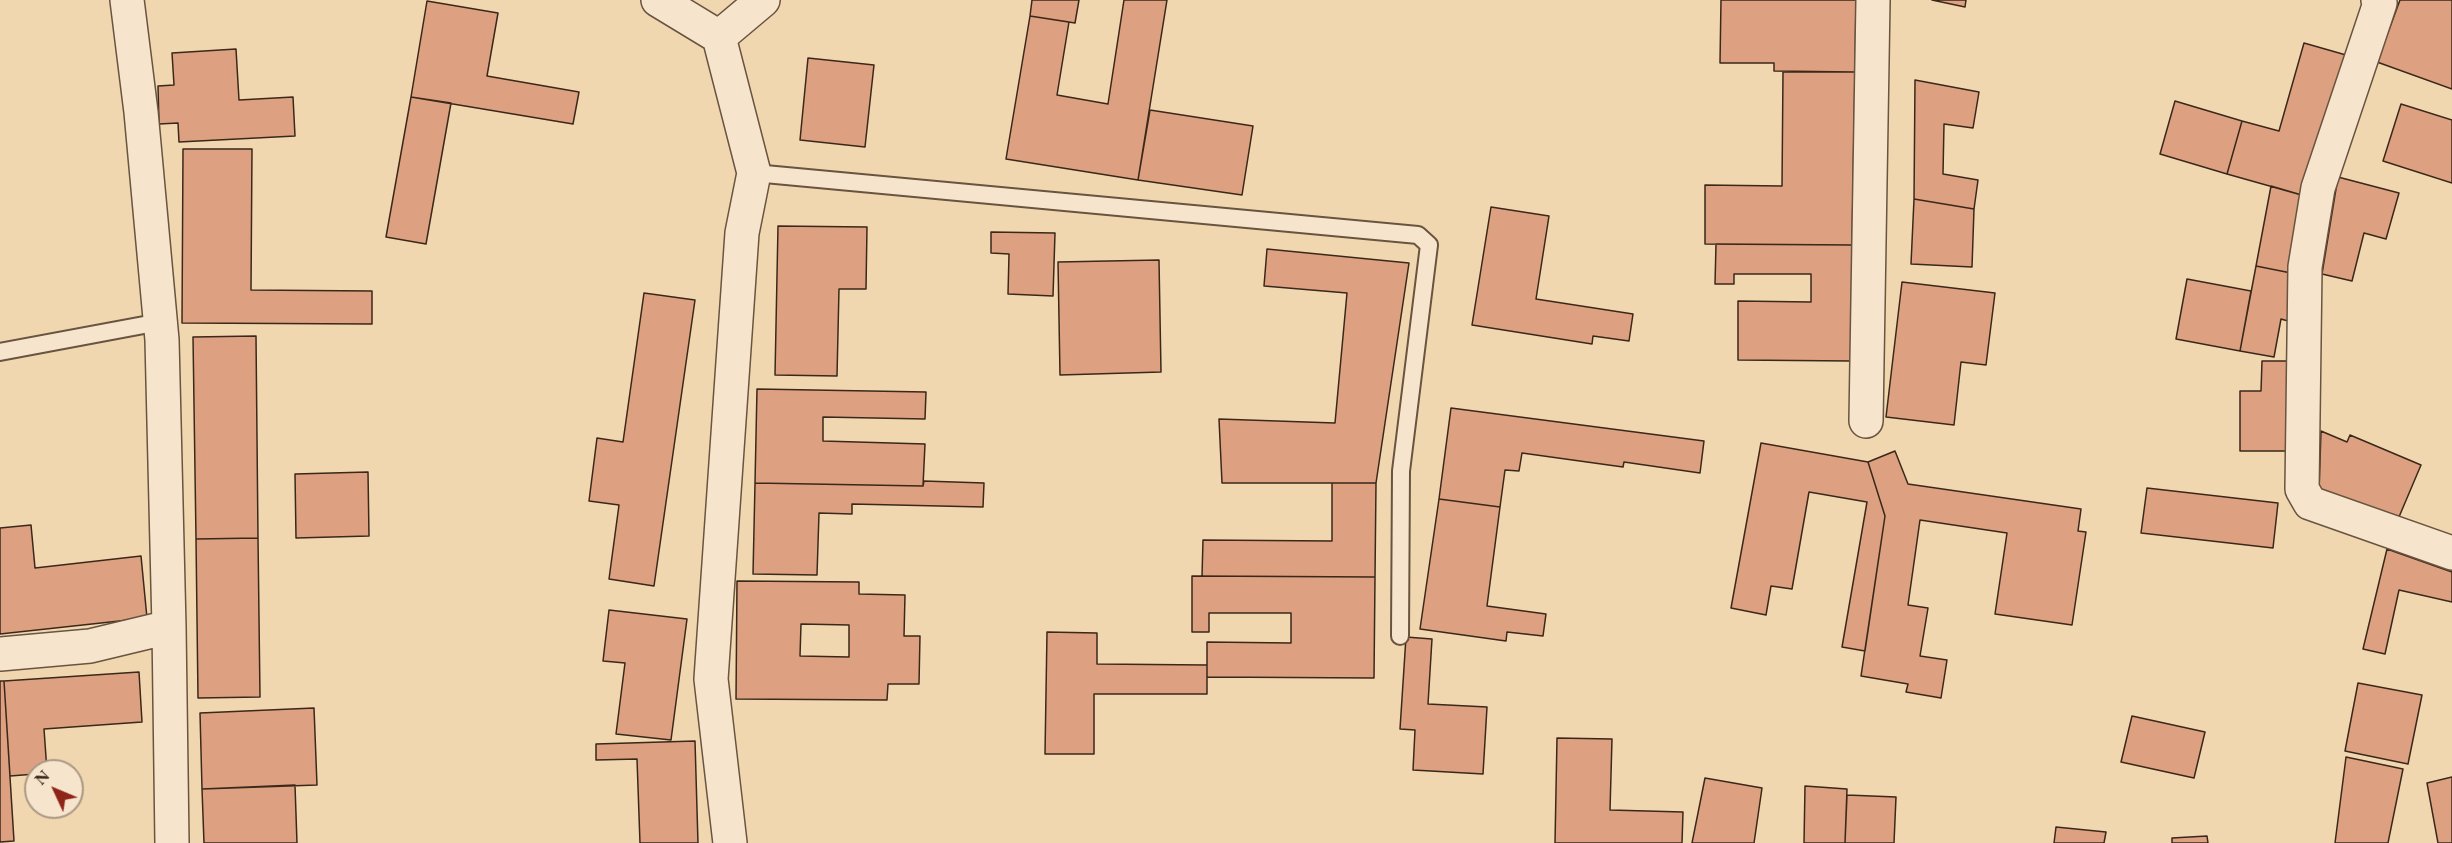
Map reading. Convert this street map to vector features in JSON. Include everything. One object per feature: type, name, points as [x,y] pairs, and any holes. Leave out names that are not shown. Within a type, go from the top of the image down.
[{"type":"street","points":[[127,0],[141,112],[160,322],[169,627],[172,843]]},
{"type":"street","points":[[658,0],[719,37],[754,173],[742,233],[711,679],[730,843]]},
{"type":"street","points":[[719,37],[763,0]]},
{"type":"street","points":[[1866,421],[1873,0]]},
{"type":"street","points":[[2378,0],[2380,3],[2318,188],[2305,267],[2302,489],[2310,504],[2452,553]]},
{"type":"street","points":[[0,654],[90,646],[169,627]]},
{"type":"lane","points":[[754,173],[1418,235],[1429,245],[1401,471],[1400,636]]},
{"type":"lane","points":[[0,352],[160,322]]},
{"type":"building","points":[[1032,0],[1079,0],[1075,23],[1030,16]]},
{"type":"building","points":[[1124,0],[1167,0],[1138,180],[1006,159],[1030,16],[1069,22],[1057,95],[1108,104]]},
{"type":"building","points":[[1721,0],[1856,0],[1855,72],[1774,71],[1774,63],[1720,63]]},
{"type":"building","points":[[1932,0],[1966,0],[1965,7]]},
{"type":"building","points":[[2400,0],[2452,0],[2452,89],[2377,62]]},
{"type":"building","points":[[427,1],[498,13],[487,76],[579,92],[573,124],[411,97]]},
{"type":"building","points":[[2304,43],[2346,55],[2305,196],[2227,174],[2242,121],[2279,131]]},
{"type":"building","points":[[236,49],[239,100],[293,97],[295,136],[179,142],[178,123],[159,124],[158,86],[174,85],[172,53]]},
{"type":"building","points":[[808,58],[874,65],[865,147],[800,140]]},
{"type":"building","points":[[1783,72],[1855,72],[1852,245],[1705,244],[1705,185],[1782,186]]},
{"type":"building","points":[[1915,80],[1979,92],[1973,128],[1944,124],[1943,174],[1978,180],[1974,209],[1914,199]]},
{"type":"building","points":[[411,97],[451,103],[426,244],[386,237]]},
{"type":"building","points":[[2175,101],[2242,121],[2227,174],[2160,154]]},
{"type":"building","points":[[2401,104],[2452,120],[2452,183],[2383,161]]},
{"type":"building","points":[[1150,110],[1253,126],[1242,195],[1138,180]]},
{"type":"building","points":[[183,149],[252,149],[251,290],[372,291],[372,324],[182,323]]},
{"type":"building","points":[[2338,177],[2399,193],[2386,239],[2364,233],[2352,281],[2322,274]]},
{"type":"building","points":[[2271,186],[2305,196],[2291,273],[2256,266]]},
{"type":"building","points":[[1914,199],[1974,209],[1972,267],[1911,264]]},
{"type":"building","points":[[1491,207],[1549,216],[1536,299],[1633,314],[1629,341],[1593,336],[1592,344],[1472,325]]},
{"type":"building","points":[[778,226],[867,227],[866,289],[839,289],[837,376],[775,375]]},
{"type":"building","points":[[991,232],[1055,233],[1053,296],[1008,294],[1009,254],[991,253]]},
{"type":"building","points":[[1716,244],[1852,245],[1851,361],[1738,360],[1738,301],[1811,302],[1811,274],[1734,274],[1734,284],[1715,284]]},
{"type":"building","points":[[1267,249],[1409,263],[1376,483],[1222,483],[1219,419],[1335,423],[1347,293],[1264,286]]},
{"type":"building","points":[[1159,260],[1161,372],[1060,375],[1058,262]]},
{"type":"building","points":[[2256,266],[2296,274],[2288,321],[2281,319],[2274,357],[2240,351]]},
{"type":"building","points":[[2187,279],[2251,291],[2240,351],[2176,339]]},
{"type":"building","points":[[1902,282],[1995,293],[1986,365],[1961,362],[1954,425],[1886,417]]},
{"type":"building","points":[[644,293],[695,300],[654,586],[609,579],[619,505],[589,501],[597,438],[623,442]]},
{"type":"building","points":[[256,336],[258,538],[196,539],[193,337]]},
{"type":"building","points":[[2262,361],[2294,361],[2293,451],[2240,451],[2240,391],[2261,391]]},
{"type":"building","points":[[757,389],[926,392],[925,419],[823,417],[823,441],[925,444],[923,486],[755,483]]},
{"type":"building","points":[[1451,408],[1704,441],[1700,473],[1624,462],[1623,467],[1522,453],[1519,471],[1505,470],[1500,507],[1439,499]]},
{"type":"building","points":[[2321,431],[2347,442],[2350,435],[2421,465],[2396,524],[2319,491]]},
{"type":"building","points":[[1761,443],[1868,462],[1885,516],[1865,651],[1842,647],[1867,502],[1809,492],[1792,589],[1771,586],[1766,615],[1731,608]]},
{"type":"building","points":[[1895,451],[1908,484],[2081,509],[2078,531],[2086,532],[2072,625],[1995,614],[2007,533],[1920,520],[1908,605],[1928,608],[1920,656],[1947,660],[1941,698],[1906,692],[1908,684],[1861,676],[1885,516],[1868,462]]},
{"type":"building","points":[[368,472],[369,536],[296,538],[295,474]]},
{"type":"building","points":[[924,481],[984,483],[983,507],[852,504],[852,514],[819,513],[817,575],[753,574],[755,483],[923,486]]},
{"type":"building","points":[[1332,483],[1376,483],[1375,577],[1202,576],[1203,540],[1332,541]]},
{"type":"building","points":[[2147,488],[2278,503],[2273,548],[2141,533]]},
{"type":"building","points":[[1439,499],[1500,507],[1487,606],[1546,614],[1543,636],[1507,632],[1506,641],[1420,629]]},
{"type":"building","points":[[31,525],[35,568],[141,556],[147,618],[0,634],[0,528]]},
{"type":"building","points":[[258,538],[260,697],[198,698],[196,539]]},
{"type":"building","points":[[2387,549],[2452,572],[2452,602],[2399,590],[2385,654],[2363,649]]},
{"type":"building","points":[[1192,576],[1375,577],[1374,678],[1207,677],[1207,642],[1291,643],[1291,613],[1209,613],[1209,632],[1192,632]]},
{"type":"building","points":[[737,581],[859,582],[859,594],[905,595],[904,636],[920,636],[919,684],[888,684],[887,700],[736,699]],"holes":[[[801,624],[849,625],[849,657],[800,656]]]},
{"type":"building","points":[[609,610],[687,619],[671,740],[616,734],[625,663],[603,661]]},
{"type":"building","points":[[1047,632],[1097,633],[1097,664],[1207,665],[1207,694],[1094,694],[1094,754],[1045,754]]},
{"type":"building","points":[[1406,637],[1432,639],[1428,704],[1487,707],[1483,774],[1413,770],[1415,730],[1400,729]]},
{"type":"building","points":[[139,672],[142,722],[44,729],[46,759],[24,759],[24,775],[10,776],[4,681]]},
{"type":"building","points":[[0,681],[4,681],[14,841],[0,842]]},
{"type":"building","points":[[2358,683],[2422,695],[2408,764],[2345,751]]},
{"type":"building","points":[[314,708],[317,785],[202,789],[200,713]]},
{"type":"building","points":[[2132,716],[2205,732],[2194,778],[2121,762]]},
{"type":"building","points":[[1557,738],[1612,739],[1610,810],[1683,812],[1682,843],[1555,843]]},
{"type":"building","points":[[695,741],[698,843],[640,843],[637,759],[596,760],[596,744]]},
{"type":"building","points":[[2346,757],[2403,769],[2388,843],[2335,843]]},
{"type":"building","points":[[2452,777],[2452,843],[2438,843],[2427,783]]},
{"type":"building","points":[[1705,778],[1762,788],[1754,843],[1692,843]]},
{"type":"building","points":[[295,785],[297,843],[204,843],[202,789]]},
{"type":"building","points":[[1805,786],[1847,789],[1845,843],[1804,843]]},
{"type":"building","points":[[1847,795],[1896,797],[1894,843],[1845,843]]},
{"type":"building","points":[[2056,827],[2106,832],[2104,843],[2054,843]]},
{"type":"building","points":[[2207,836],[2208,843],[2172,843],[2172,838]]}]
